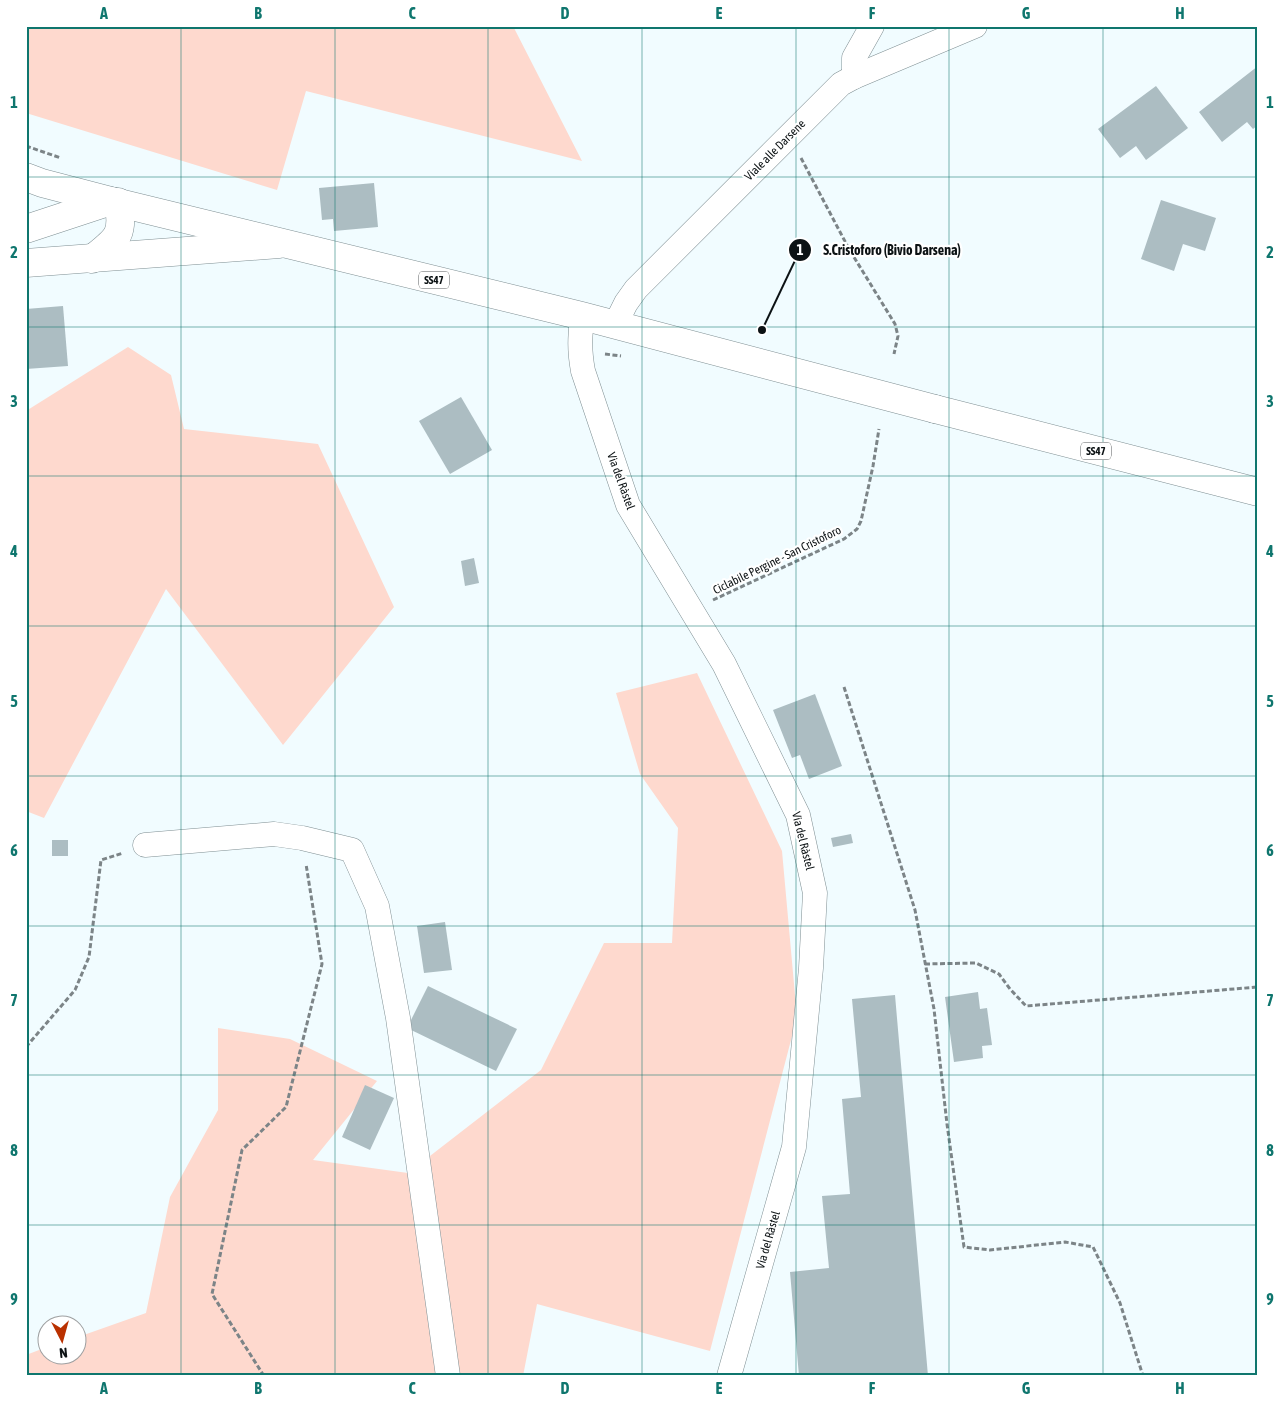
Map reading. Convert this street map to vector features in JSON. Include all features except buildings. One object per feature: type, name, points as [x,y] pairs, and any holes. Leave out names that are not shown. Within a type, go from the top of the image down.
[{"type":"main road","name":"SS47","points":[[26,177],[42,183],[582,316],[1258,492]]},
{"type":"main road","points":[[26,229],[115,201],[121,216],[121,229],[113,242],[92,259]]},
{"type":"main road","points":[[26,263],[286,243]]},
{"type":"street","points":[[854,77],[854,58],[872,26]]},
{"type":"street","name":"Viale alle Darsene","points":[[615,325],[626,303],[636,290],[841,84],[974,26]]},
{"type":"street","name":"Via del Ràstel","points":[[582,316],[580,344],[583,371],[628,505],[724,664],[798,815],[815,893],[811,968],[794,1147],[729,1376]]},
{"type":"street","points":[[145,845],[274,834],[302,838],[352,850],[377,906],[398,1018],[448,1376]]},
{"type":"path","points":[[790,135],[848,249],[895,324],[898,336],[894,354]]},
{"type":"path","points":[[26,146],[70,161]]},
{"type":"path","name":"Ciclabile Pergine - San Cristoforo","points":[[692,610],[844,539],[857,529],[861,521],[879,429]]},
{"type":"path","points":[[844,687],[915,910],[934,1009],[946,1124],[964,1247],[990,1250],[1065,1242],[1093,1247],[1120,1303],[1144,1376]]},
{"type":"path","points":[[264,1376],[212,1294],[242,1150],[286,1107],[322,964],[302,838]]},
{"type":"path","points":[[26,1047],[75,990],[90,957],[101,860],[145,845]]},
{"type":"path","points":[[925,964],[976,963],[999,974],[1026,1006],[1258,987]]},
{"type":"shaded area","points":[[26,26],[513,26],[582,161],[306,91],[277,190],[26,113]]},
{"type":"shaded area","points":[[128,347],[171,375],[184,429],[318,444],[394,607],[283,745],[166,589],[44,818],[26,811],[26,411]]},
{"type":"shaded area","points":[[697,673],[782,851],[797,1017],[710,1351],[537,1304],[523,1376],[26,1376],[26,1355],[38,1350],[38,1364],[88,1364],[88,1333],[146,1313],[170,1197],[218,1110],[218,1028],[290,1039],[377,1081],[313,1160],[408,1173],[541,1070],[604,943],[672,943],[678,828],[640,774],[616,693]]},
{"type":"place","name":"S.Cristoforo (Bivio Darsena)","points":[[762,330]]}]
